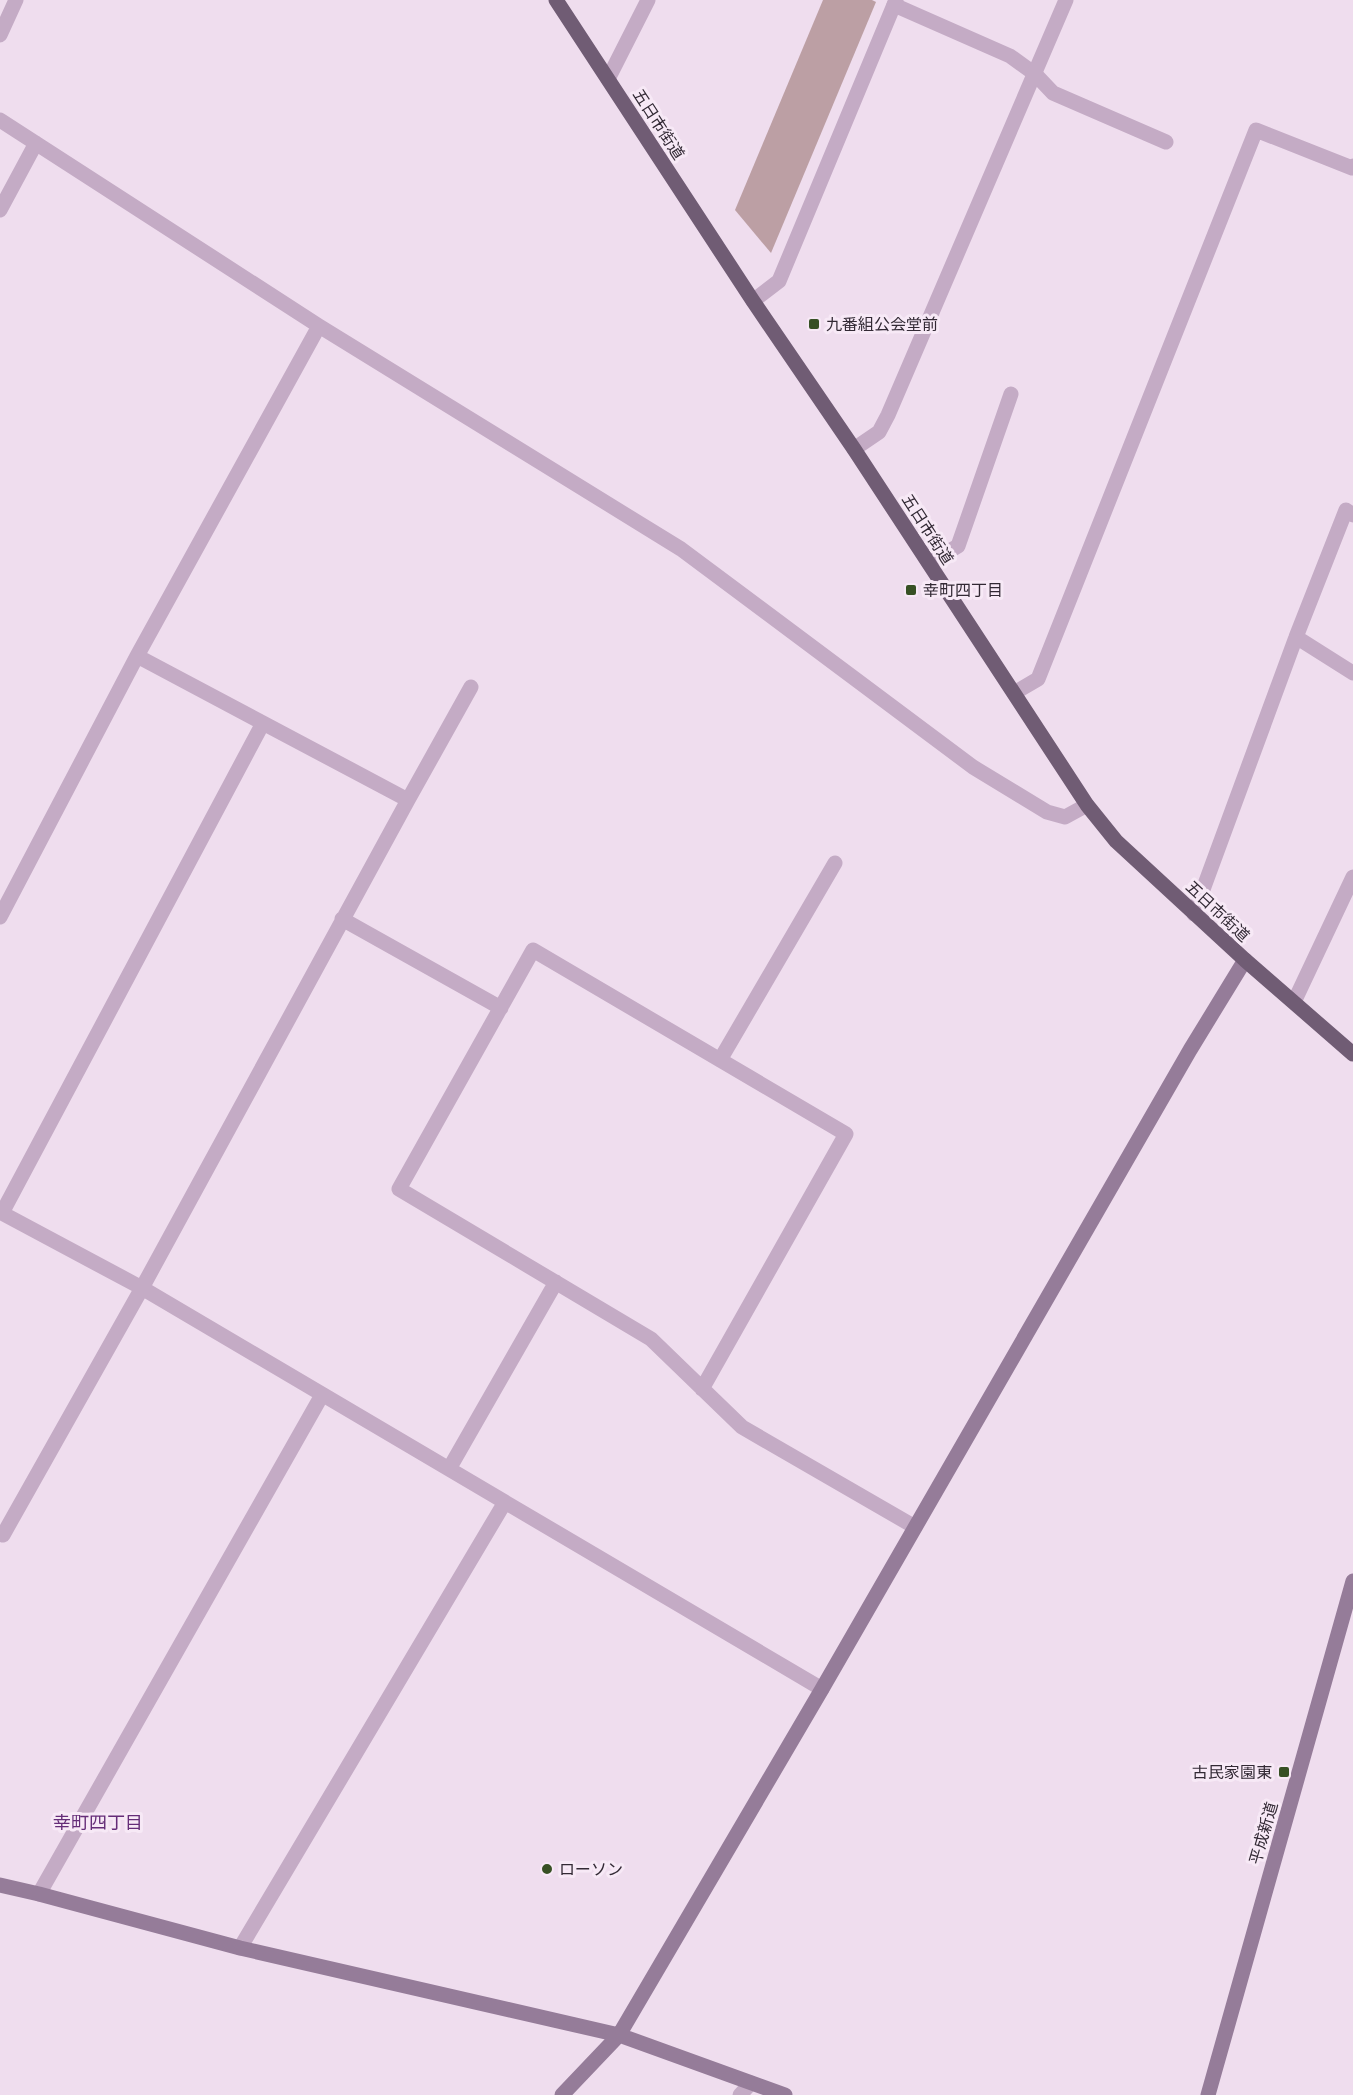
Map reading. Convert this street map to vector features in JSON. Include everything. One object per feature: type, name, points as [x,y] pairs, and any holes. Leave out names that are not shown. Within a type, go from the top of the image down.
[{"type":"main road","name":"五日市街道","points":[[556,0],[1087,805],[1116,841],[1245,960],[1353,1054]]},
{"type":"street","points":[[0,35],[16,0]]},
{"type":"street","points":[[609,79],[648,0]]},
{"type":"street","points":[[854,449],[879,432],[888,415],[1066,0]]},
{"type":"street","points":[[753,301],[779,281],[895,2],[1010,56],[1035,74],[1053,93],[1166,142]]},
{"type":"street","points":[[0,120],[319,326],[681,549],[973,767],[1047,812],[1065,817],[1087,805]]},
{"type":"street","points":[[1014,693],[1038,679],[1256,130],[1352,168],[1353,166]]},
{"type":"street","points":[[0,210],[36,143]]},
{"type":"street","points":[[0,917],[137,656],[319,326]]},
{"type":"street","points":[[929,563],[958,546],[1011,394]]},
{"type":"street","points":[[1194,914],[1296,637],[1346,510],[1353,515]]},
{"type":"street","points":[[1296,637],[1353,673]]},
{"type":"street","points":[[137,656],[408,800]]},
{"type":"street","points":[[3,1535],[142,1288],[471,687]]},
{"type":"street","points":[[263,723],[1,1212],[142,1288],[822,1689]]},
{"type":"street","points":[[720,1060],[835,863]]},
{"type":"street","points":[[1294,1002],[1353,877]]},
{"type":"street","points":[[342,919],[501,1008]]},
{"type":"street","points":[[702,1389],[846,1134],[533,950],[399,1189],[651,1339],[702,1389],[742,1427],[915,1527]]},
{"type":"street","points":[[562,2095],[619,2035],[822,1689],[1190,1050],[1245,960]]},
{"type":"street","points":[[449,1469],[556,1282]]},
{"type":"street","points":[[39,1894],[322,1395]]},
{"type":"street","points":[[240,1948],[505,1502]]},
{"type":"street","name":"平成新道","points":[[1208,2095],[1353,1581]]},
{"type":"street","points":[[0,1885],[240,1948],[619,2035],[785,2095]]},
{"type":"street","points":[[740,2095],[751,2083]]},
{"type":"shaded area","points":[[823,0],[872,0],[876,2],[771,253],[735,210]]},
{"type":"place","name":"九番組公会堂前","points":[[814,324]]},
{"type":"place","name":"幸町四丁目","points":[[911,590]]},
{"type":"place","name":"古民家園東","points":[[1284,1772]]},
{"type":"place","name":"ローソン","points":[[547,1869]]},
{"type":"district","name":"幸町四丁目","points":[[98,1823]]}]
